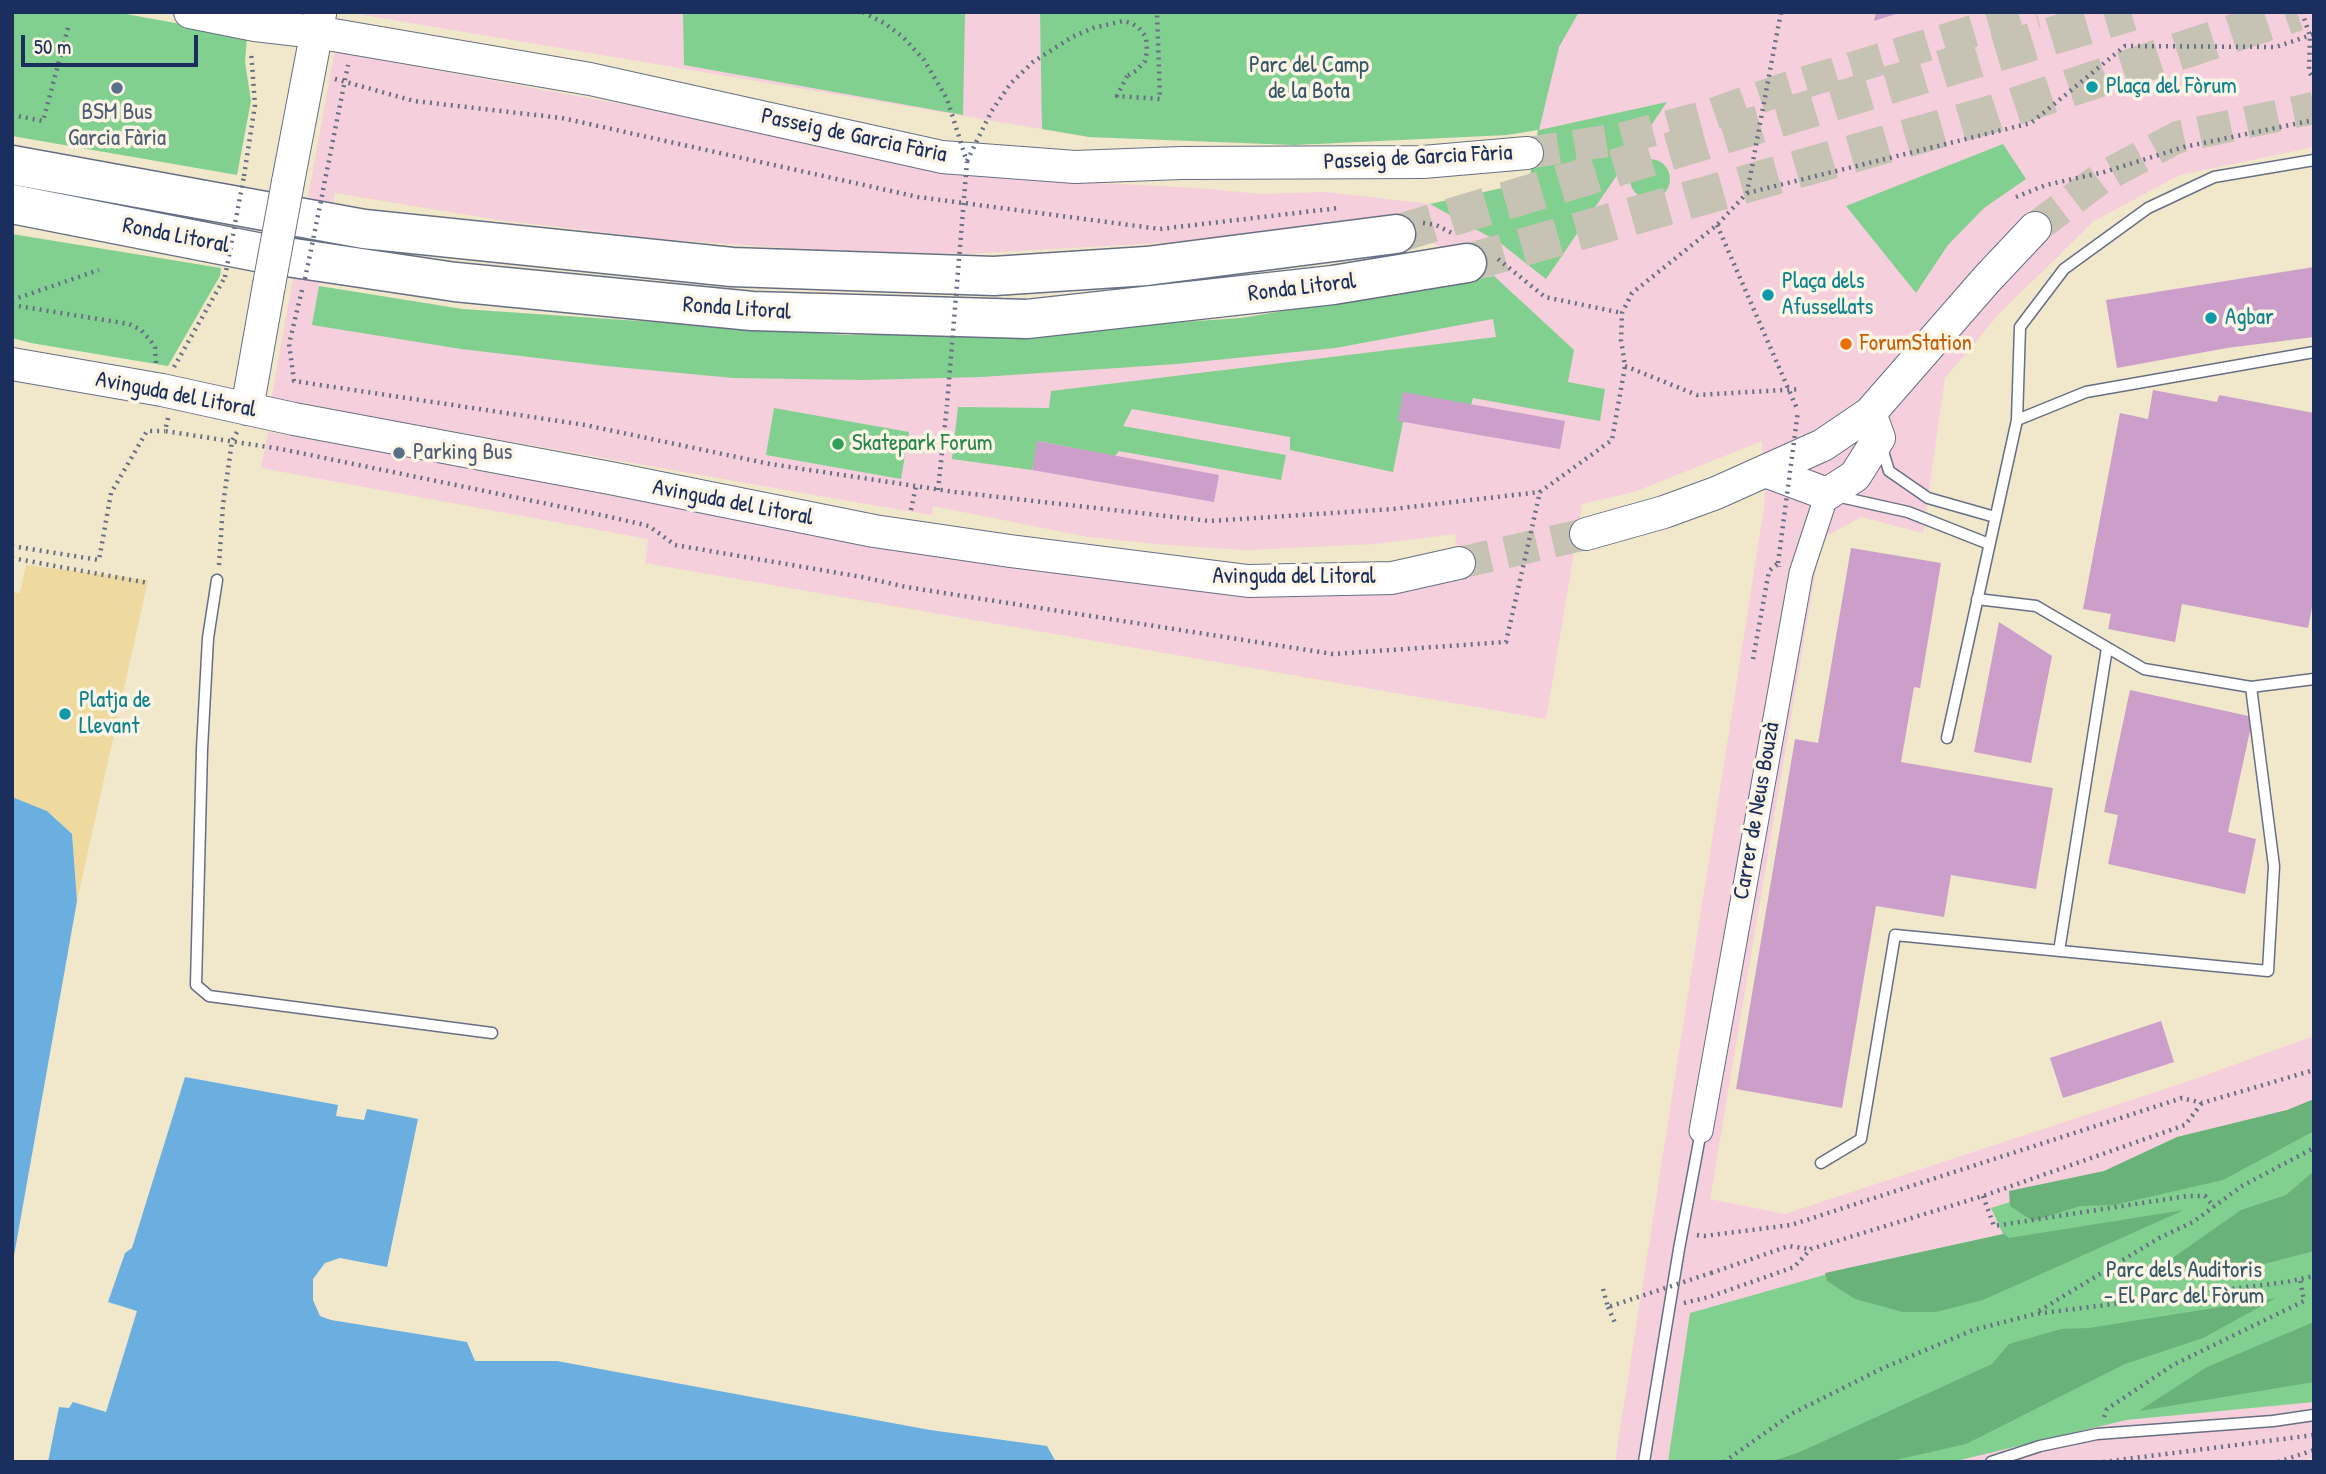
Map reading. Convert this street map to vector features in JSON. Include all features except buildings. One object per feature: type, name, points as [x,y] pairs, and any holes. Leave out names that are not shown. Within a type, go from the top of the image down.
[{"type":"highway","name":"Ronda Litoral","points":[[12,165],[364,229],[732,267],[994,276],[1147,266],[1396,234]]},
{"type":"highway","name":"Ronda Litoral","points":[[12,204],[267,254],[455,282],[752,312],[1027,319],[1333,285],[1467,263]]},
{"type":"highway","points":[[12,213],[62,213]]},
{"type":"main road","name":"Passeig de Garcia Fària","points":[[190,12],[254,25],[318,22],[942,157],[1075,167],[1181,163],[1423,162],[1527,153]]},
{"type":"main road","points":[[247,409],[318,22]]},
{"type":"main road","points":[[1768,472],[1827,494],[1855,476],[1874,426],[1987,279],[2035,228]]},
{"type":"main road","name":"Avinguda del Litoral","points":[[12,364],[162,390],[247,409],[874,531],[1197,576],[1248,581],[1392,578],[1459,564]]},
{"type":"main road","points":[[1586,534],[1664,512],[1768,472],[1823,445],[1874,426]]},
{"type":"street","name":"Carrer de Neus Bouzà","points":[[1701,1131],[1801,573],[1827,494]]},
{"type":"lane","points":[[1947,738],[2017,420],[2020,327],[2064,269],[2148,208],[2214,177],[2314,160]]},
{"type":"lane","points":[[2017,420],[2086,392],[2314,352]]},
{"type":"lane","points":[[1874,426],[1889,471],[1928,498],[1995,517]]},
{"type":"lane","points":[[1827,494],[1908,512],[1989,544]]},
{"type":"lane","points":[[217,580],[208,638],[202,749],[196,985],[209,996],[492,1033]]},
{"type":"lane","points":[[1977,599],[2036,606],[2144,669],[2251,687],[2314,679]]},
{"type":"lane","points":[[2059,951],[2107,648]]},
{"type":"lane","points":[[1821,1163],[1861,1139],[1895,935],[2268,971],[2274,866],[2251,687]]},
{"type":"lane","points":[[1644,1462],[1701,1131]]},
{"type":"lane","points":[[1992,1462],[2040,1446],[2097,1434],[2273,1421],[2314,1415]]},
{"type":"path","points":[[863,12],[903,37],[924,60],[947,99],[967,162]]},
{"type":"path","points":[[939,490],[967,162],[991,112],[1011,83],[1032,62],[1072,37],[1093,28],[1123,21],[1139,28],[1146,37],[1145,61],[1127,76],[1117,96],[1160,99],[1157,12]]},
{"type":"path","points":[[1540,492],[1612,439],[1625,366],[1621,340],[1622,313],[1632,293],[1717,225],[1747,193],[1781,12]]},
{"type":"path","points":[[2302,12],[2312,35],[2309,72],[2314,79]]},
{"type":"path","points":[[12,115],[43,121],[69,24]]},
{"type":"path","points":[[1747,193],[2031,123],[2125,46],[2276,47],[2312,35]]},
{"type":"path","name":"Avinguda del Litoral","points":[[168,416],[165,431],[281,449],[606,516],[649,526],[675,545],[906,587],[1333,654],[1506,642],[1540,492],[1393,509],[1210,521],[939,490],[769,464],[584,425],[293,382],[289,344],[305,279],[350,55]]},
{"type":"path","points":[[174,368],[225,277],[254,104],[250,61]]},
{"type":"path","points":[[2016,197],[2046,185],[2104,172],[2184,147],[2314,120]]},
{"type":"path","points":[[1717,225],[1798,411],[1778,563],[1769,571],[1753,659]]},
{"type":"path","points":[[12,303],[99,270]]},
{"type":"path","points":[[12,303],[129,324],[141,330],[150,340],[157,354],[156,366],[182,370]]},
{"type":"path","points":[[1625,366],[1697,395],[1801,389]]},
{"type":"path","points":[[12,545],[99,560],[111,493],[147,431],[165,431]]},
{"type":"path","points":[[217,580],[230,458]]},
{"type":"path","points":[[911,511],[916,486]]},
{"type":"path","points":[[12,558],[148,583]]},
{"type":"path","points":[[1682,1232],[1704,1236],[1791,1225],[2182,1098],[2202,1102],[2314,1070]]},
{"type":"path","points":[[1608,1307],[1789,1246],[1811,1249],[1983,1196],[2185,1125],[2202,1102]]},
{"type":"path","points":[[2035,1314],[2159,1238],[2193,1222],[2242,1186],[2314,1148]]},
{"type":"path","points":[[1983,1196],[1994,1226],[2187,1196],[2206,1196],[2214,1207]]},
{"type":"path","points":[[1709,1297],[1794,1267],[1811,1249]]},
{"type":"path","points":[[1724,1462],[1793,1413],[1883,1368],[1973,1330],[2035,1314],[2314,1276]]},
{"type":"path","points":[[2097,1434],[2107,1409],[2173,1366],[2304,1301],[2300,1279]]},
{"type":"path","points":[[1603,1289],[1615,1323]]},
{"type":"path","points":[[2102,1462],[2314,1436]]},
{"type":"path","points":[[2278,1462],[2314,1450]]},
{"type":"shaded area","points":[[360,12],[2314,12],[2314,147],[2180,175],[2094,221],[1998,315],[1945,378],[1923,533],[1861,517],[1821,539],[1710,1199],[1785,1214],[2192,1080],[2314,1036],[2314,1457],[2300,1462],[1615,1462],[1765,501],[1762,441],[1634,492],[1582,504],[1546,719],[645,563],[648,539],[261,468],[268,432],[1051,568],[1228,588],[1461,581],[1455,534],[1375,544],[1246,550],[1088,537],[933,506],[932,515],[843,500],[280,401],[272,399],[272,394],[336,52],[960,166],[1001,178],[1198,188],[1261,194],[1326,192],[1430,204],[1529,182],[1538,130],[1507,135],[1294,145],[1089,137],[364,15]],"holes":[[[335,193],[498,220],[661,239],[814,250],[967,254],[1192,241],[1295,229],[1396,234],[1423,238],[1493,276],[1241,318],[1008,334],[846,335],[462,309],[319,286]]]},
{"type":"green space","points":[[12,12],[115,12],[247,36],[245,62],[251,101],[237,175],[12,136]]},
{"type":"green space","points":[[683,12],[965,12],[963,115],[684,65]]},
{"type":"green space","name":"Parc del Camp de la Bota","points":[[1040,12],[1579,12],[1559,47],[1539,130],[1667,102],[1546,279],[1499,242],[1430,204],[1529,182],[1538,130],[1507,135],[1294,145],[1089,137],[1042,129]]},
{"type":"green space","points":[[2003,144],[2026,179],[1984,208],[1948,245],[1916,293],[1846,206]]},
{"type":"green space","points":[[1650,159],[1664,165],[1670,179],[1664,193],[1650,199],[1636,193],[1630,179],[1636,165]]},
{"type":"green space","points":[[12,234],[221,268],[220,276],[168,366],[31,343],[12,338]]},
{"type":"green space","points":[[1494,276],[1574,350],[1568,382],[1605,389],[1600,421],[1473,398],[1471,405],[1403,422],[1393,472],[1290,450],[1290,437],[1132,409],[1123,426],[1286,455],[1281,480],[1119,451],[1115,456],[1038,441],[1032,470],[952,459],[958,407],[1049,408],[1051,391],[1496,337],[1493,319],[1335,348],[1177,364],[981,377],[863,380],[733,378],[606,366],[461,349],[312,325],[319,286],[462,309],[846,335],[1008,334],[1241,318]]},
{"type":"green space","name":"Skatepark Forum","points":[[774,408],[909,432],[901,479],[766,455]]},
{"type":"green space","points":[[2314,1099],[2314,1131],[2223,1180],[2114,1205],[2080,1206],[2033,1221],[2010,1206],[2009,1191],[2104,1171],[2177,1137],[2287,1110]]},
{"type":"green space","name":"Parc dels Auditoris - El Parc del Fòrum","points":[[2314,1114],[2314,1402],[2126,1420],[1952,1462],[1668,1462],[1690,1313],[1849,1268],[2003,1234],[1991,1208],[2222,1135]]},
{"type":"green space","points":[[2314,1171],[2314,1251],[2245,1269],[2196,1271],[2164,1264],[2241,1210],[2286,1195]]},
{"type":"green space","points":[[2184,1210],[1983,1300],[1936,1312],[1903,1312],[1855,1299],[1827,1281],[1825,1273],[2004,1234],[2009,1238]]},
{"type":"green space","points":[[2276,1298],[2203,1338],[2125,1364],[1966,1444],[1887,1462],[1770,1462],[1800,1452],[1992,1364],[2009,1344],[2061,1329],[2089,1328]]},
{"type":"green space","points":[[2314,1322],[2314,1382],[2139,1411],[2207,1367]]},
{"type":"sand","name":"Platja de Llevant","points":[[26,565],[148,580],[77,901],[72,834],[47,811],[12,797],[12,592],[20,593]]},
{"type":"water","points":[[12,797],[47,811],[72,834],[77,901],[12,1267]]},
{"type":"water","points":[[185,1077],[338,1105],[336,1116],[364,1120],[367,1109],[418,1119],[387,1267],[340,1258],[325,1263],[313,1279],[313,1300],[320,1316],[467,1342],[475,1361],[557,1361],[930,1430],[1047,1446],[1056,1462],[48,1462],[59,1407],[69,1408],[73,1402],[106,1412],[137,1311],[108,1302],[125,1253],[132,1248]]},
{"type":"tunnel","points":[[1527,153],[1620,139],[1707,116],[1789,87],[2036,12]]},
{"type":"tunnel","points":[[1396,234],[2131,12]]},
{"type":"tunnel","points":[[1467,263],[1989,115],[2297,12]]},
{"type":"tunnel","points":[[2035,228],[2101,178],[2178,137],[2314,108]]},
{"type":"tunnel","points":[[1459,563],[1586,534]]},
{"type":"place","name":"Plaça del Fòrum","points":[[2092,87]]},
{"type":"place","name":"BSM Bus Garcia Fària","points":[[117,88]]},
{"type":"place","name":"Plaça dels Afussellats","points":[[1768,295]]},
{"type":"place","name":"Agbar","points":[[2211,318]]},
{"type":"place","name":"ForumStation","points":[[1846,344]]},
{"type":"place","name":"Skatepark Forum","points":[[838,444]]},
{"type":"place","name":"Parking Bus","points":[[399,453]]},
{"type":"place","name":"Platja de Llevant","points":[[65,714]]}]
